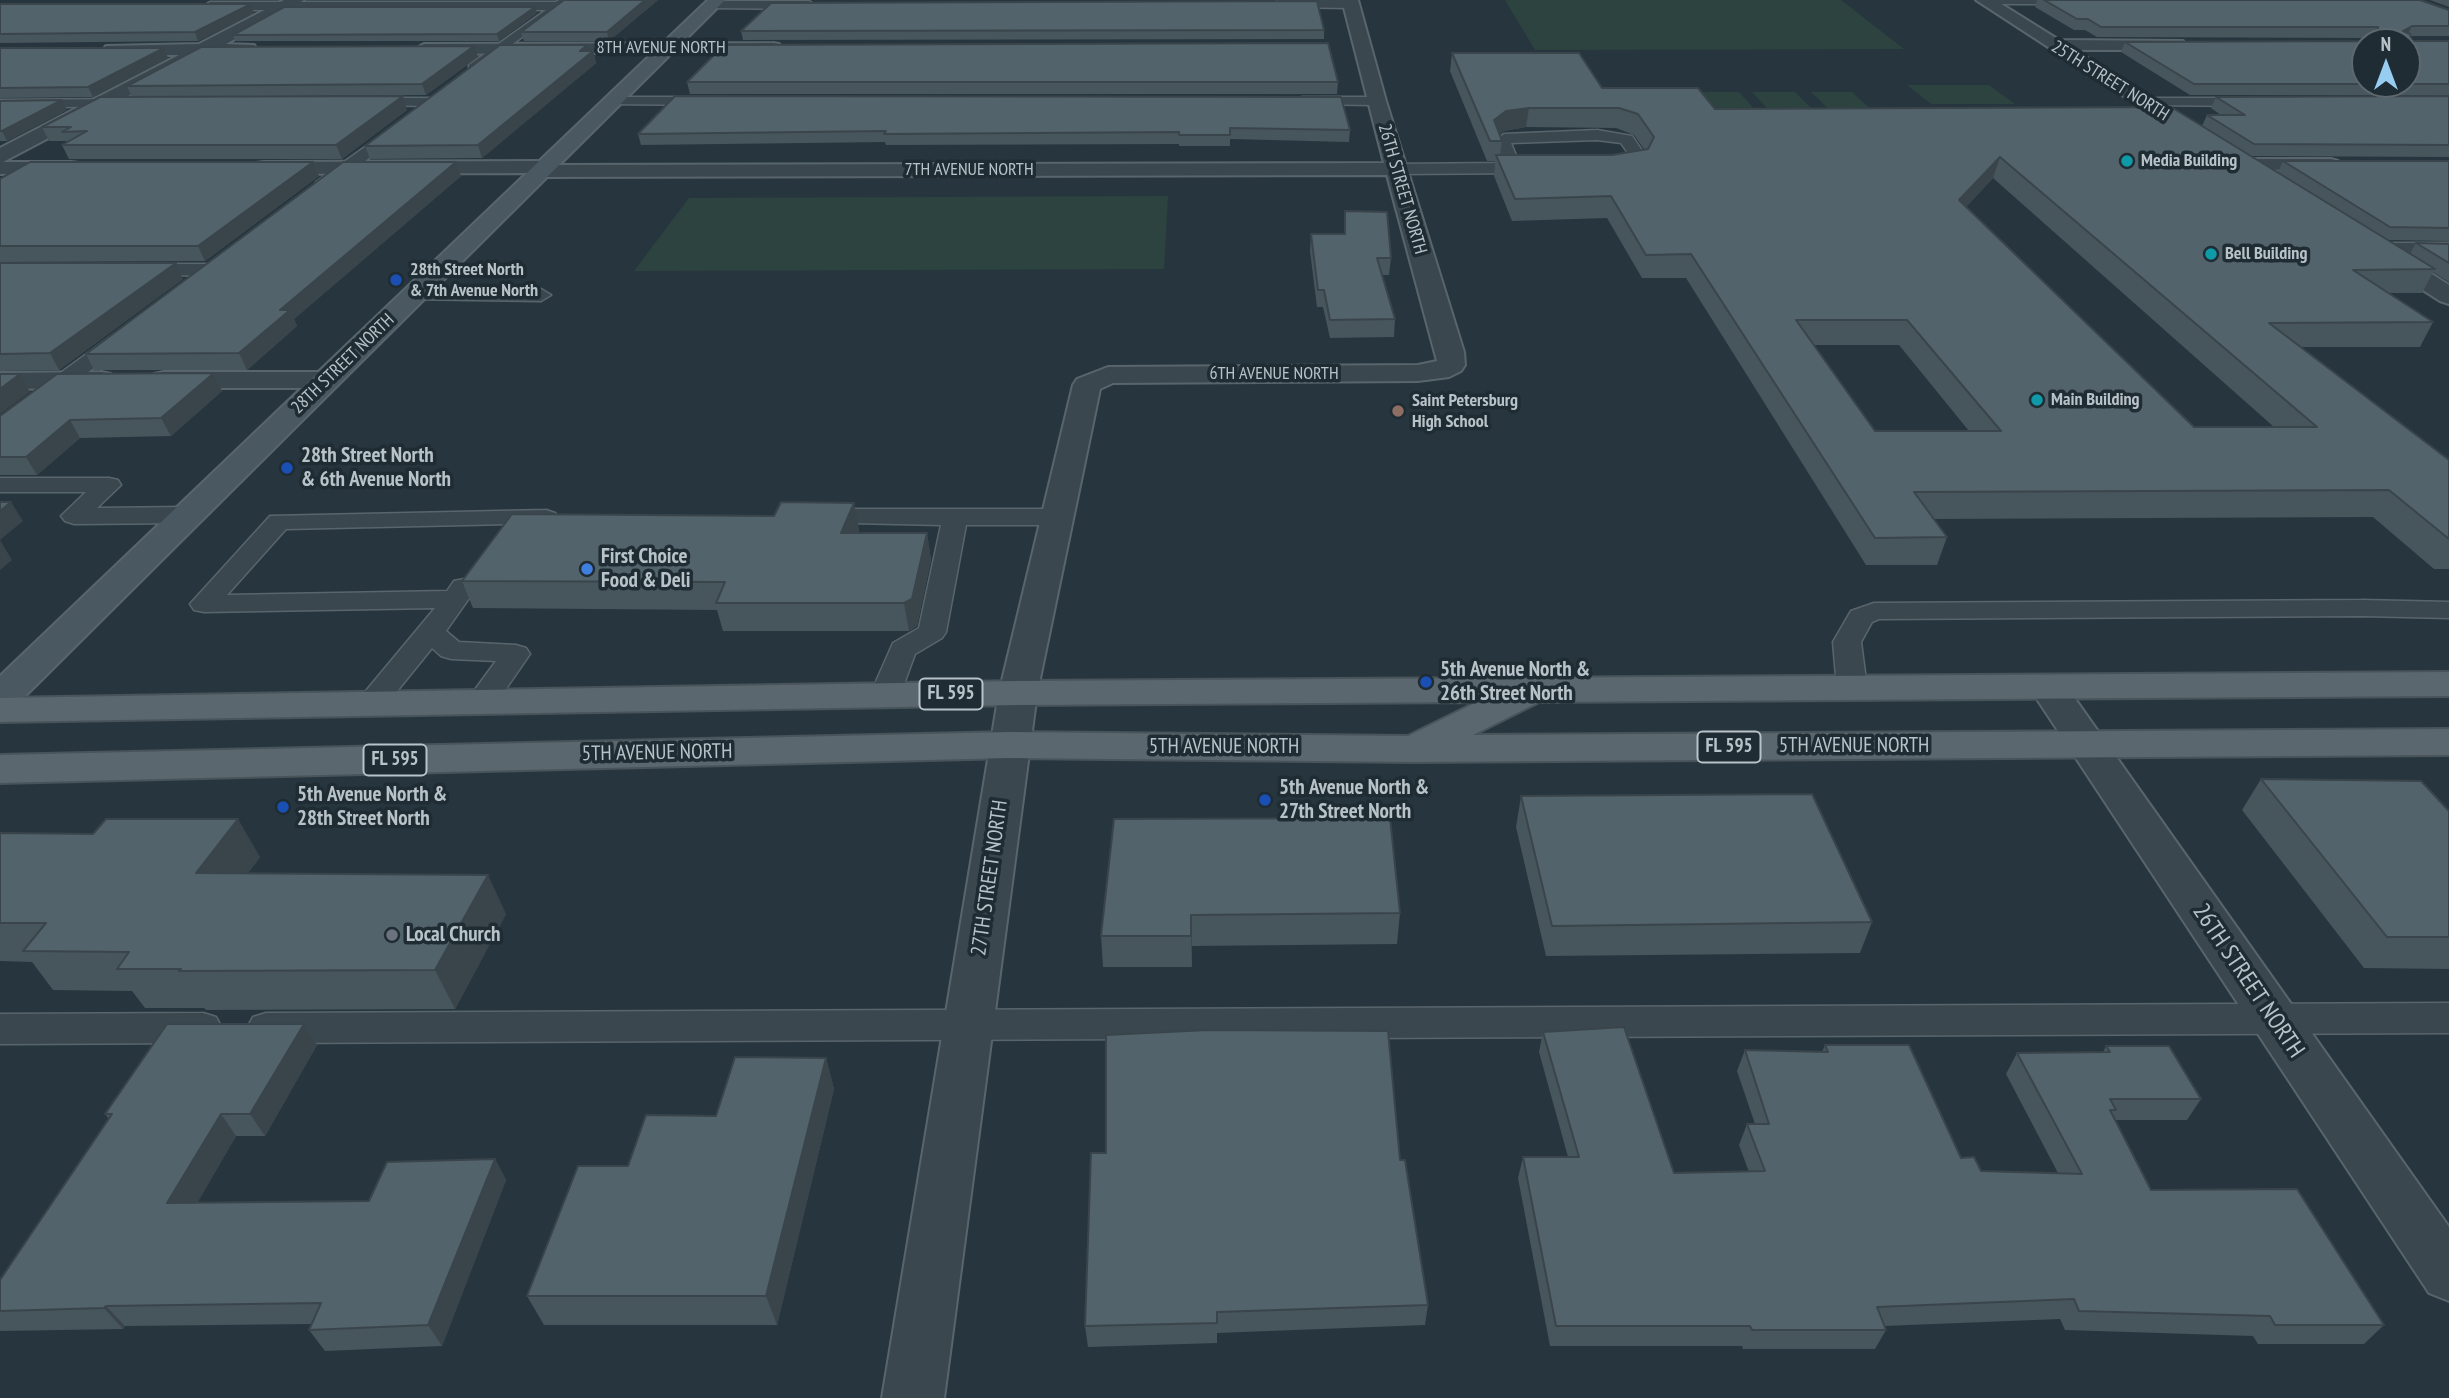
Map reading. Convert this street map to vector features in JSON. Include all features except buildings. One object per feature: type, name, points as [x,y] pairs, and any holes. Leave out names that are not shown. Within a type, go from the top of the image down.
[{"type":"main road","name":"FL 595","points":[[0,710],[1018,693],[2449,684]]},
{"type":"main road","points":[[1413,748],[1532,690]]},
{"type":"main road","name":"5TH AVENUE NORTH","points":[[0,769],[1009,745],[1413,748],[2449,742]]},
{"type":"street","name":"25TH STREET NORTH","points":[[1984,0],[2278,186]]},
{"type":"street","name":"26TH STREET NORTH","points":[[1351,2],[1356,47],[1377,101],[1450,352],[1451,365],[1439,371]]},
{"type":"street","points":[[0,156],[290,3]]},
{"type":"street","name":"28TH STREET NORTH","points":[[0,698],[714,3]]},
{"type":"street","points":[[2053,45],[2189,45]]},
{"type":"street","name":"8TH AVENUE NORTH","points":[[404,49],[788,48]]},
{"type":"street","points":[[94,50],[270,50]]},
{"type":"street","points":[[2246,165],[2354,165]]},
{"type":"street","name":"7TH AVENUE NORTH","points":[[538,174],[324,185],[253,176],[347,167],[538,174],[1397,169]]},
{"type":"street","points":[[0,168],[97,168]]},
{"type":"street","points":[[0,186],[81,186]]},
{"type":"street","points":[[2355,235],[2449,296]]},
{"type":"street","name":"6TH AVENUE NORTH","points":[[1108,374],[1439,371]]},
{"type":"street","name":"27TH STREET NORTH","points":[[913,1398],[1018,693],[1087,385],[1108,374]]},
{"type":"street","points":[[0,381],[327,380]]},
{"type":"street","name":"26TH STREET NORTH","points":[[2048,687],[2449,1274]]},
{"type":"lane","points":[[1984,0],[2073,0]]},
{"type":"lane","points":[[1268,4],[1351,2]]},
{"type":"lane","points":[[190,6],[290,3],[563,3]]},
{"type":"lane","points":[[461,79],[563,3]]},
{"type":"lane","points":[[714,3],[823,5]]},
{"type":"lane","points":[[303,201],[437,98],[349,102]]},
{"type":"lane","points":[[613,101],[724,101]]},
{"type":"lane","points":[[1293,101],[1377,101]]},
{"type":"lane","points":[[2144,102],[2269,102]]},
{"type":"lane","points":[[0,104],[142,103]]},
{"type":"lane","points":[[1513,169],[1502,142],[1510,137],[1527,135],[1616,136],[1626,139],[1640,159],[1639,164],[1595,168]]},
{"type":"lane","points":[[1397,169],[1554,168]]},
{"type":"lane","points":[[2376,249],[2449,249]]},
{"type":"lane","points":[[118,270],[216,266],[190,286]]},
{"type":"lane","points":[[414,295],[541,295]]},
{"type":"lane","points":[[0,428],[138,326]]},
{"type":"lane","points":[[0,485],[109,485],[74,516],[187,515]]},
{"type":"lane","points":[[794,517],[1058,517]]},
{"type":"lane","points":[[885,695],[903,649],[932,632],[955,517]]},
{"type":"lane","points":[[455,599],[204,604],[279,521],[567,518]]},
{"type":"lane","points":[[370,704],[431,632],[514,519]]},
{"type":"lane","points":[[1852,688],[1847,642],[1861,617],[1874,611],[2348,608],[2449,610]]},
{"type":"lane","points":[[431,632],[451,650],[516,654],[481,702]]},
{"type":"lane","points":[[0,1029],[2449,1018]]},
{"type":"green space","points":[[1505,0],[1841,0],[1904,49],[1535,50]]},
{"type":"green space","points":[[1907,85],[1989,85],[2015,104],[1931,104]]},
{"type":"green space","points":[[1696,92],[1739,92],[1765,121],[1719,121]]},
{"type":"green space","points":[[1752,92],[1795,92],[1824,121],[1779,121]]},
{"type":"green space","points":[[1811,92],[1852,92],[1884,121],[1842,122]]},
{"type":"green space","points":[[1168,196],[1164,269],[634,271],[689,198]]},
{"type":"place","name":"Media Building","points":[[2127,161]]},
{"type":"place","name":"Bell Building","points":[[2211,254]]},
{"type":"place","name":"28th Street North & 7th Avenue North","points":[[396,280]]},
{"type":"place","name":"Main Building","points":[[2037,400]]},
{"type":"place","name":"Saint Petersburg High School","points":[[1398,411]]},
{"type":"place","name":"28th Street North & 6th Avenue North","points":[[287,468]]},
{"type":"place","name":"First Choice Food & Deli","points":[[587,569]]},
{"type":"place","name":"5th Avenue North & 26th Street North","points":[[1426,682]]},
{"type":"place","name":"5th Avenue North & 27th Street North","points":[[1265,800]]},
{"type":"place","name":"5th Avenue North & 28th Street North","points":[[283,807]]},
{"type":"place","name":"Local Church","points":[[392,935]]}]
